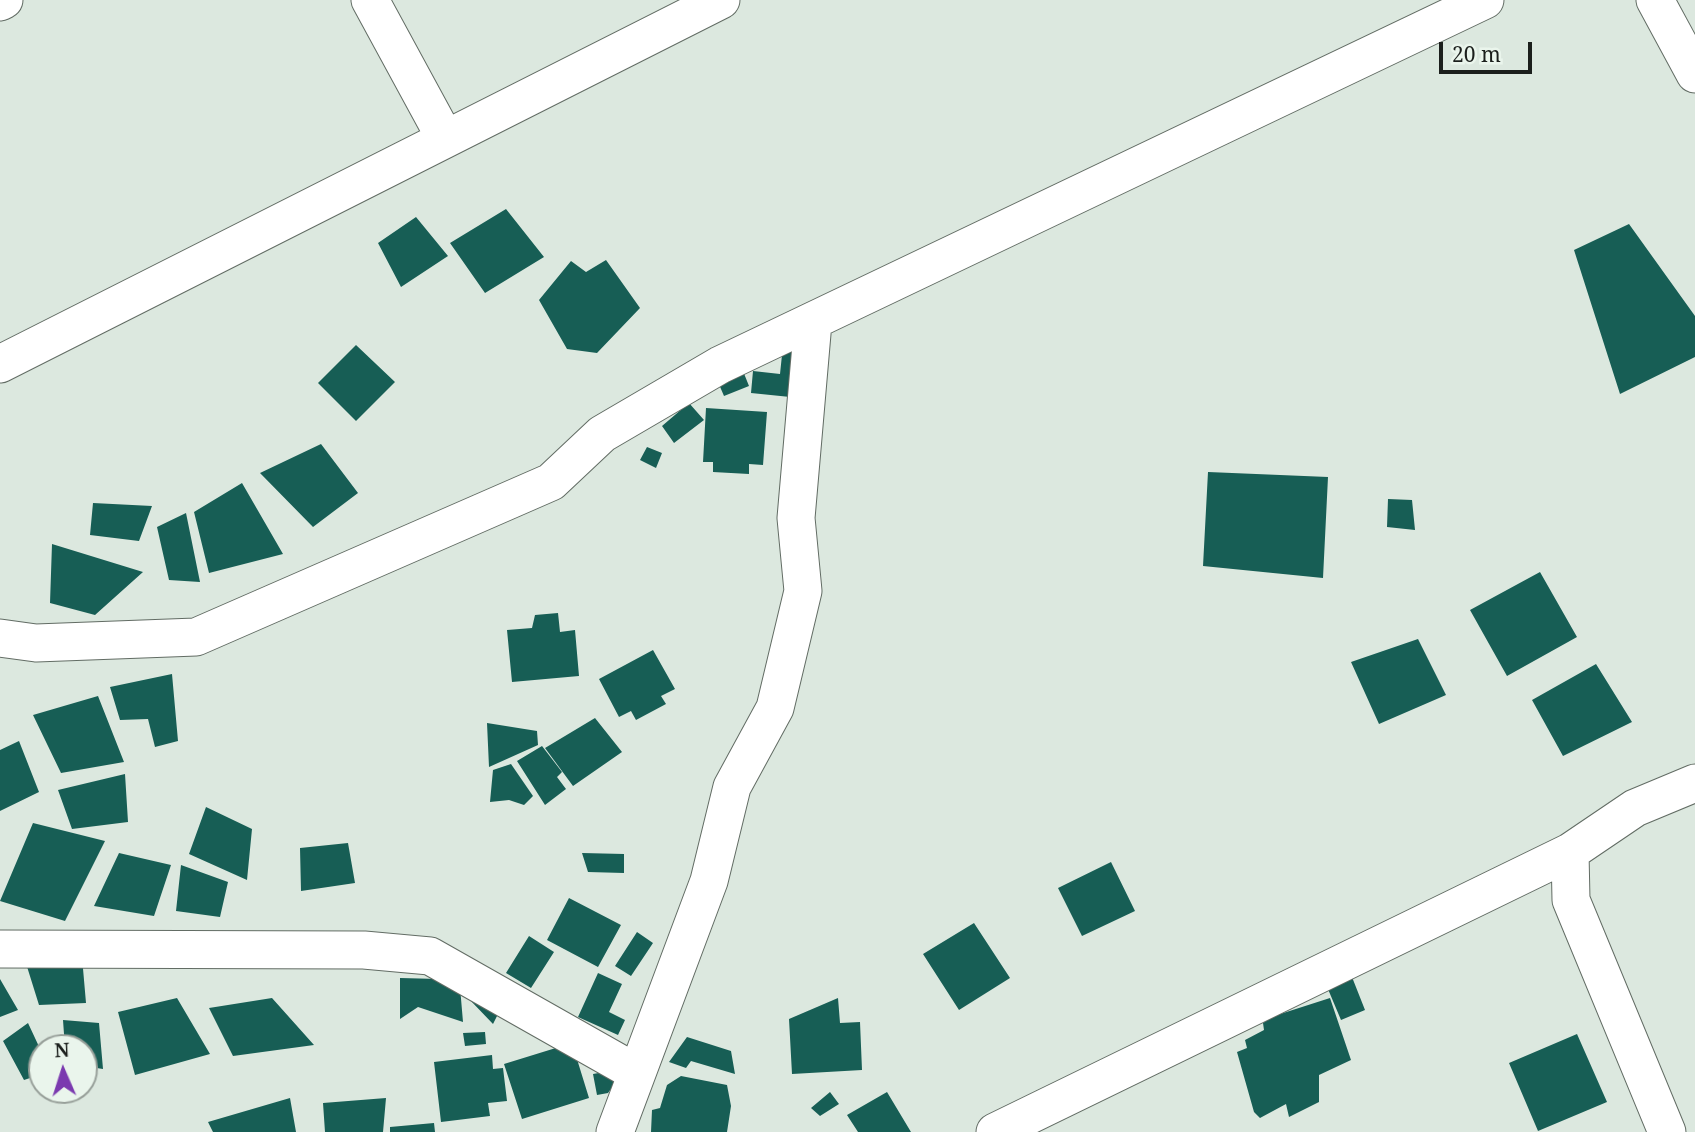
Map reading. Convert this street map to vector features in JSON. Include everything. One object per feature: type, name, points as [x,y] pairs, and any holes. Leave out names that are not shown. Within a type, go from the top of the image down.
[{"type":"street","points":[[370,0],[445,138]]},
{"type":"street","points":[[0,364],[721,0]]},
{"type":"street","points":[[0,638],[36,643],[196,637],[551,482],[602,434],[720,365],[1486,0]]},
{"type":"street","points":[[1656,0],[1695,74]]},
{"type":"street","points":[[615,1132],[635,1072],[709,881],[732,787],[775,708],[803,590],[796,518],[813,322]]},
{"type":"street","points":[[995,1132],[1570,852],[1635,808],[1695,783]]},
{"type":"street","points":[[1570,852],[1571,900],[1667,1132]]},
{"type":"street","points":[[0,949],[364,950],[430,956],[635,1072]]},
{"type":"building","points":[[506,209],[544,257],[485,293],[450,243]]},
{"type":"building","points":[[416,217],[448,256],[401,287],[378,243]]},
{"type":"building","points":[[1629,224],[1695,316],[1695,357],[1620,394],[1574,250]]},
{"type":"building","points":[[606,260],[640,308],[597,353],[567,349],[539,300],[571,261],[586,272]]},
{"type":"building","points":[[356,345],[395,382],[356,421],[318,383]]},
{"type":"building","points":[[805,345],[800,398],[751,393],[753,371],[780,374],[782,355]]},
{"type":"building","points":[[743,371],[749,386],[724,396],[718,382]]},
{"type":"building","points":[[689,403],[704,420],[674,443],[662,426]]},
{"type":"building","points":[[706,408],[767,412],[763,465],[749,464],[749,474],[713,472],[713,462],[703,462]]},
{"type":"building","points":[[321,444],[358,493],[313,527],[260,473]]},
{"type":"building","points":[[647,447],[662,453],[656,468],[640,460]]},
{"type":"building","points":[[1208,472],[1328,477],[1323,578],[1203,566]]},
{"type":"building","points":[[242,483],[283,554],[209,573],[194,512]]},
{"type":"building","points":[[1388,499],[1412,500],[1415,530],[1387,527]]},
{"type":"building","points":[[93,503],[152,506],[139,541],[90,535]]},
{"type":"building","points":[[186,513],[200,582],[169,580],[157,527]]},
{"type":"building","points":[[52,544],[143,572],[95,615],[50,603]]},
{"type":"building","points":[[1540,572],[1577,637],[1507,676],[1470,610]]},
{"type":"building","points":[[558,613],[560,632],[575,630],[579,676],[512,682],[507,630],[532,628],[535,615]]},
{"type":"building","points":[[1418,639],[1446,695],[1379,724],[1351,662]]},
{"type":"building","points":[[653,650],[675,689],[661,696],[666,704],[636,720],[631,711],[619,717],[599,679]]},
{"type":"building","points":[[1596,664],[1632,722],[1563,756],[1532,700]]},
{"type":"building","points":[[172,674],[178,741],[155,747],[148,719],[120,720],[110,687]]},
{"type":"building","points":[[98,696],[124,762],[61,773],[33,715]]},
{"type":"building","points":[[595,718],[622,752],[573,786],[545,748]]},
{"type":"building","points":[[487,723],[537,731],[538,745],[489,767]]},
{"type":"building","points":[[19,741],[39,792],[0,811],[0,750]]},
{"type":"building","points":[[542,746],[562,772],[557,777],[566,789],[545,805],[517,761]]},
{"type":"building","points":[[511,764],[533,796],[524,805],[509,800],[490,802],[493,770]]},
{"type":"building","points":[[125,774],[128,822],[72,829],[58,790]]},
{"type":"building","points":[[206,807],[252,829],[247,880],[189,854]]},
{"type":"building","points":[[33,823],[105,841],[65,921],[0,901]]},
{"type":"building","points":[[348,843],[355,883],[301,891],[300,848]]},
{"type":"building","points":[[119,853],[171,865],[154,916],[94,906]]},
{"type":"building","points":[[582,853],[624,854],[624,873],[588,872]]},
{"type":"building","points":[[1111,862],[1135,911],[1082,936],[1058,888]]},
{"type":"building","points":[[181,865],[228,882],[220,917],[176,911]]},
{"type":"building","points":[[569,898],[621,925],[598,967],[547,940]]},
{"type":"building","points":[[974,923],[1010,978],[959,1010],[923,954]]},
{"type":"building","points":[[637,932],[653,943],[631,976],[615,966]]},
{"type":"building","points":[[529,936],[554,952],[531,988],[506,973]]},
{"type":"building","points":[[24,957],[82,957],[86,1003],[39,1005]]},
{"type":"building","points":[[1350,972],[1365,1010],[1341,1020],[1325,982]]},
{"type":"building","points":[[598,973],[622,984],[609,1012],[625,1020],[618,1035],[578,1017]]},
{"type":"building","points":[[400,978],[439,979],[460,987],[463,1022],[418,1007],[400,1019]]},
{"type":"building","points":[[0,979],[18,1010],[0,1017]]},
{"type":"building","points":[[478,991],[499,1012],[493,1024],[470,1000]]},
{"type":"building","points":[[177,998],[210,1054],[135,1075],[118,1012]]},
{"type":"building","points":[[272,998],[314,1045],[233,1056],[209,1008]]},
{"type":"building","points":[[838,998],[840,1023],[860,1022],[862,1070],[792,1074],[789,1019]]},
{"type":"building","points":[[1330,998],[1351,1060],[1319,1075],[1319,1102],[1289,1117],[1286,1104],[1260,1118],[1254,1112],[1237,1052],[1247,1048],[1245,1040],[1264,1030],[1263,1023],[1274,1016]]},
{"type":"building","points":[[63,1020],[99,1023],[103,1069],[98,1068],[98,1034],[64,1034]]},
{"type":"building","points":[[28,1023],[33,1034],[28,1034],[28,1079],[24,1080],[3,1041]]},
{"type":"building","points":[[485,1032],[486,1044],[465,1046],[463,1033]]},
{"type":"building","points":[[1577,1034],[1607,1102],[1538,1131],[1509,1063]]},
{"type":"building","points":[[687,1037],[731,1051],[735,1074],[691,1061],[686,1068],[669,1062]]},
{"type":"building","points":[[572,1043],[589,1098],[522,1119],[504,1064]]},
{"type":"building","points":[[492,1055],[493,1069],[503,1068],[507,1101],[488,1103],[490,1116],[441,1122],[434,1062]]},
{"type":"building","points":[[610,1071],[619,1078],[608,1093],[597,1095],[593,1074]]},
{"type":"building","points":[[681,1076],[727,1085],[731,1106],[727,1132],[651,1132],[652,1110],[660,1108],[667,1085]]},
{"type":"building","points":[[830,1092],[839,1104],[820,1116],[811,1108]]},
{"type":"building","points":[[887,1092],[911,1132],[858,1132],[847,1115]]},
{"type":"building","points":[[290,1098],[296,1132],[213,1132],[208,1122]]},
{"type":"building","points":[[386,1098],[383,1132],[325,1132],[323,1103]]},
{"type":"building","points":[[434,1123],[435,1132],[390,1132],[390,1127]]}]
